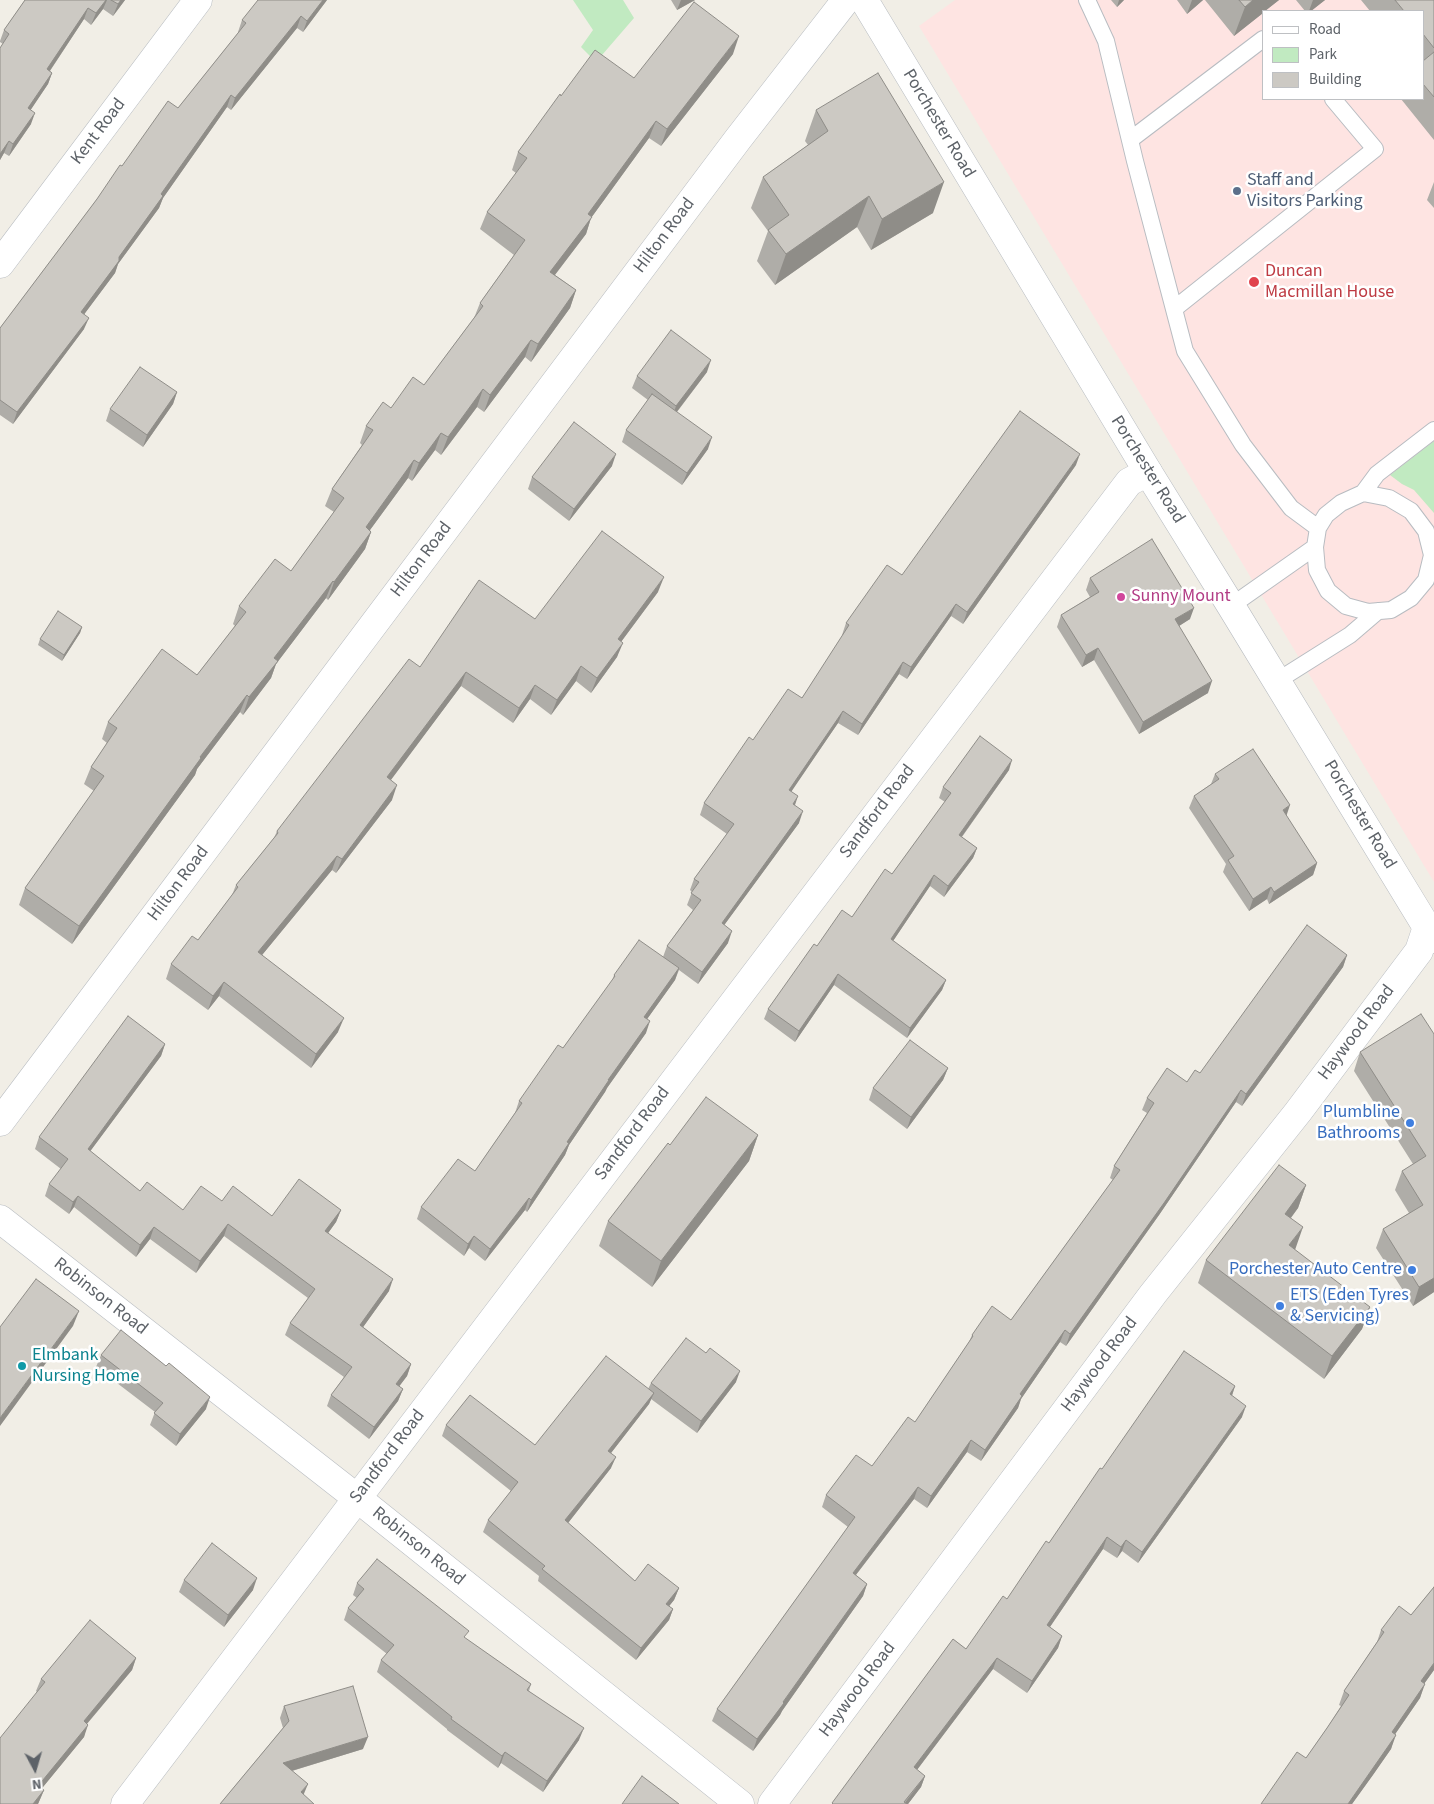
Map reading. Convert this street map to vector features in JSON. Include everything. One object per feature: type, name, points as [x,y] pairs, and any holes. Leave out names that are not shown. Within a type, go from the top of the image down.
[{"type":"street","name":"Kent Road","points":[[0,264],[198,0]]},
{"type":"street","name":"Hilton Road","points":[[0,1122],[738,139],[846,0]]},
{"type":"street","name":"Porchester Road","points":[[864,0],[1148,472],[1431,933]]},
{"type":"street","name":"Sandford Road","points":[[125,1804],[1129,482],[1148,472]]},
{"type":"street","name":"Haywood Road","points":[[772,1804],[1154,1294],[1298,1112],[1431,933]]},
{"type":"street","name":"Robinson Road","points":[[0,1219],[356,1498],[740,1804]]},
{"type":"lane","points":[[1087,0],[1106,41],[1185,350],[1244,445],[1291,508],[1318,528]]},
{"type":"lane","points":[[1130,140],[1262,40]]},
{"type":"lane","points":[[1174,310],[1375,149],[1335,100]]},
{"type":"lane","points":[[1363,493],[1389,498],[1411,511],[1426,531],[1432,555],[1431,580],[1412,598],[1391,610],[1368,612],[1346,606],[1328,591],[1317,570],[1315,547],[1318,528],[1326,515],[1341,503],[1363,493],[1377,474],[1434,430]]},
{"type":"lane","points":[[1232,606],[1315,547]]},
{"type":"lane","points":[[1277,680],[1350,634],[1378,611]]},
{"type":"shaded area","name":"Duncan Macmillan House","points":[[955,0],[1434,0],[1434,882],[919,26]]},
{"type":"green space","points":[[573,0],[623,0],[634,18],[596,62],[581,47],[593,30]]},
{"type":"green space","points":[[1434,441],[1434,513],[1414,490],[1390,475]]},
{"type":"building","points":[[25,0],[106,0],[96,13],[88,8],[47,69],[52,73],[28,108],[35,113],[13,144],[9,141],[0,154],[0,48],[9,34],[4,30]]},
{"type":"building","points":[[111,0],[121,0],[118,4]]},
{"type":"building","points":[[258,0],[323,0],[307,21],[301,16],[235,98],[231,95],[161,194],[163,196],[119,257],[119,261],[81,312],[89,318],[17,412],[0,400],[0,328],[97,199],[120,165],[122,166],[168,101],[178,108],[246,23],[242,20]]},
{"type":"building","points":[[1239,0],[1253,0],[1245,7]]},
{"type":"building","points":[[1395,0],[1434,0],[1434,48],[1424,35],[1424,10],[1403,10]]},
{"type":"building","points":[[694,2],[739,36],[667,129],[656,121],[588,214],[592,217],[550,272],[576,290],[538,344],[531,340],[490,395],[483,389],[448,437],[441,433],[419,463],[414,460],[366,527],[371,532],[274,658],[278,661],[249,697],[247,695],[200,757],[79,926],[25,888],[104,776],[91,767],[117,728],[108,722],[162,649],[197,675],[246,612],[239,606],[275,559],[291,571],[344,498],[332,489],[373,430],[366,426],[383,402],[391,408],[413,377],[424,385],[483,306],[480,303],[525,240],[487,212],[527,158],[518,152],[560,94],[561,96],[595,50],[634,78]]},
{"type":"building","points":[[1434,52],[1434,97],[1424,85],[1424,60]]},
{"type":"building","points":[[878,73],[944,182],[882,219],[869,196],[786,254],[768,230],[789,215],[763,177],[828,131],[816,110]]},
{"type":"building","points":[[671,330],[711,360],[676,406],[637,376]]},
{"type":"building","points":[[140,367],[177,392],[147,435],[110,409]]},
{"type":"building","points":[[652,394],[712,437],[687,473],[626,430]]},
{"type":"building","points":[[1020,411],[1080,454],[967,612],[956,604],[911,667],[903,662],[862,724],[843,711],[789,790],[798,796],[793,804],[803,811],[722,923],[732,931],[702,972],[667,946],[701,900],[691,893],[699,882],[694,879],[734,824],[704,803],[749,737],[753,740],[788,689],[802,698],[849,625],[846,623],[887,565],[902,575]]},
{"type":"building","points":[[574,422],[616,454],[574,509],[532,477]]},
{"type":"building","points":[[602,531],[664,577],[618,639],[623,643],[597,678],[581,666],[557,700],[535,685],[519,708],[466,672],[387,777],[397,785],[342,859],[337,856],[258,952],[344,1018],[316,1054],[224,982],[213,996],[171,964],[192,936],[198,940],[238,887],[236,885],[278,833],[277,831],[409,659],[420,667],[479,580],[535,619]]},
{"type":"building","points":[[1152,539],[1194,608],[1175,619],[1212,681],[1143,722],[1098,648],[1086,655],[1061,615],[1099,592],[1090,578]]},
{"type":"building","points":[[58,611],[82,627],[64,655],[40,639]]},
{"type":"building","points":[[980,736],[1012,760],[959,835],[977,848],[948,886],[934,875],[891,939],[946,980],[910,1028],[838,974],[799,1031],[768,1009],[814,944],[817,946],[842,910],[852,917],[885,869],[892,874],[951,793],[943,787]]},
{"type":"building","points":[[1253,749],[1290,805],[1283,810],[1317,863],[1274,892],[1271,887],[1253,899],[1228,860],[1234,856],[1194,796],[1219,779],[1215,774]]},
{"type":"building","points":[[1307,925],[1347,955],[1246,1094],[1241,1090],[1164,1203],[1070,1334],[1065,1330],[1020,1394],[1022,1396],[985,1450],[971,1440],[931,1496],[918,1487],[853,1573],[867,1584],[757,1739],[717,1709],[855,1517],[826,1495],[856,1455],[872,1466],[908,1417],[915,1422],[992,1306],[1011,1320],[1120,1170],[1114,1166],[1154,1103],[1147,1098],[1167,1068],[1187,1082],[1195,1070],[1200,1073]]},
{"type":"building","points":[[639,940],[679,968],[644,1017],[650,1021],[608,1080],[531,1200],[529,1198],[490,1249],[474,1236],[468,1244],[421,1207],[458,1159],[475,1171],[522,1103],[519,1101],[558,1045],[563,1048]]},
{"type":"building","points":[[1421,1014],[1434,1034],[1434,1278],[1419,1287],[1383,1229],[1423,1205],[1402,1171],[1426,1156],[1360,1052]]},
{"type":"building","points":[[128,1016],[165,1044],[88,1149],[140,1191],[147,1182],[183,1210],[201,1186],[222,1201],[233,1186],[272,1216],[299,1179],[341,1210],[325,1231],[393,1279],[360,1325],[411,1364],[396,1384],[403,1389],[374,1427],[331,1395],[352,1367],[290,1323],[315,1289],[228,1224],[200,1261],[154,1227],[140,1245],[78,1196],[73,1202],[49,1184],[68,1159],[39,1137]]},
{"type":"building","points":[[910,1040],[948,1068],[911,1117],[873,1088]]},
{"type":"building","points":[[706,1097],[758,1135],[661,1261],[608,1221],[668,1143],[670,1145]]},
{"type":"building","name":"ETS (Eden Tyres & Servicing)","points":[[1279,1165],[1306,1185],[1285,1214],[1303,1227],[1289,1245],[1370,1307],[1332,1356],[1206,1260]]},
{"type":"building","name":"Elmbank Nursing Home","points":[[36,1279],[79,1311],[0,1418],[0,1327]]},
{"type":"building","points":[[121,1330],[166,1366],[169,1363],[210,1397],[180,1434],[154,1413],[163,1403],[101,1355]]},
{"type":"building","points":[[686,1338],[706,1353],[710,1348],[740,1371],[701,1421],[651,1383]]},
{"type":"building","points":[[1184,1351],[1235,1386],[1230,1394],[1246,1406],[1142,1552],[1126,1540],[1121,1547],[1107,1537],[1047,1625],[1062,1636],[1032,1681],[997,1658],[914,1767],[925,1776],[904,1802],[907,1804],[833,1804],[953,1639],[966,1649],[1003,1596],[1007,1599],[1046,1541],[1049,1543]]},
{"type":"building","points":[[606,1356],[654,1393],[608,1451],[616,1457],[565,1520],[635,1581],[648,1564],[679,1588],[666,1604],[673,1609],[641,1648],[542,1569],[545,1566],[488,1520],[518,1482],[446,1425],[470,1395],[535,1445]]},
{"type":"building","points":[[212,1543],[257,1578],[228,1615],[184,1580]]},
{"type":"building","points":[[377,1559],[469,1631],[464,1637],[531,1684],[527,1690],[584,1728],[547,1781],[505,1752],[502,1756],[451,1719],[452,1717],[381,1660],[394,1645],[348,1608],[364,1589],[357,1583]]},
{"type":"building","points":[[1434,1587],[1434,1663],[1421,1681],[1425,1684],[1392,1732],[1396,1735],[1348,1804],[1261,1804],[1297,1752],[1306,1758],[1327,1728],[1349,1695],[1344,1691],[1384,1632],[1381,1630],[1399,1606],[1411,1615]]},
{"type":"building","points":[[90,1620],[136,1658],[84,1721],[88,1725],[38,1786],[44,1790],[33,1804],[0,1804],[0,1738],[45,1682],[41,1679]]},
{"type":"building","points":[[353,1686],[368,1737],[283,1763],[308,1784],[301,1792],[314,1804],[220,1804],[289,1721],[284,1706]]},
{"type":"building","points":[[642,1776],[679,1804],[622,1804]]},
{"type":"place","name":"Staff and Visitors Parking","points":[[1237,191]]},
{"type":"place","name":"Duncan Macmillan House","points":[[1254,282]]},
{"type":"place","name":"Sunny Mount","points":[[1121,597]]},
{"type":"place","name":"Plumbline Bathrooms","points":[[1410,1123]]},
{"type":"place","name":"Porchester Auto Centre","points":[[1412,1270]]},
{"type":"place","name":"ETS (Eden Tyres & Servicing)","points":[[1280,1306]]},
{"type":"place","name":"Elmbank Nursing Home","points":[[22,1366]]}]
